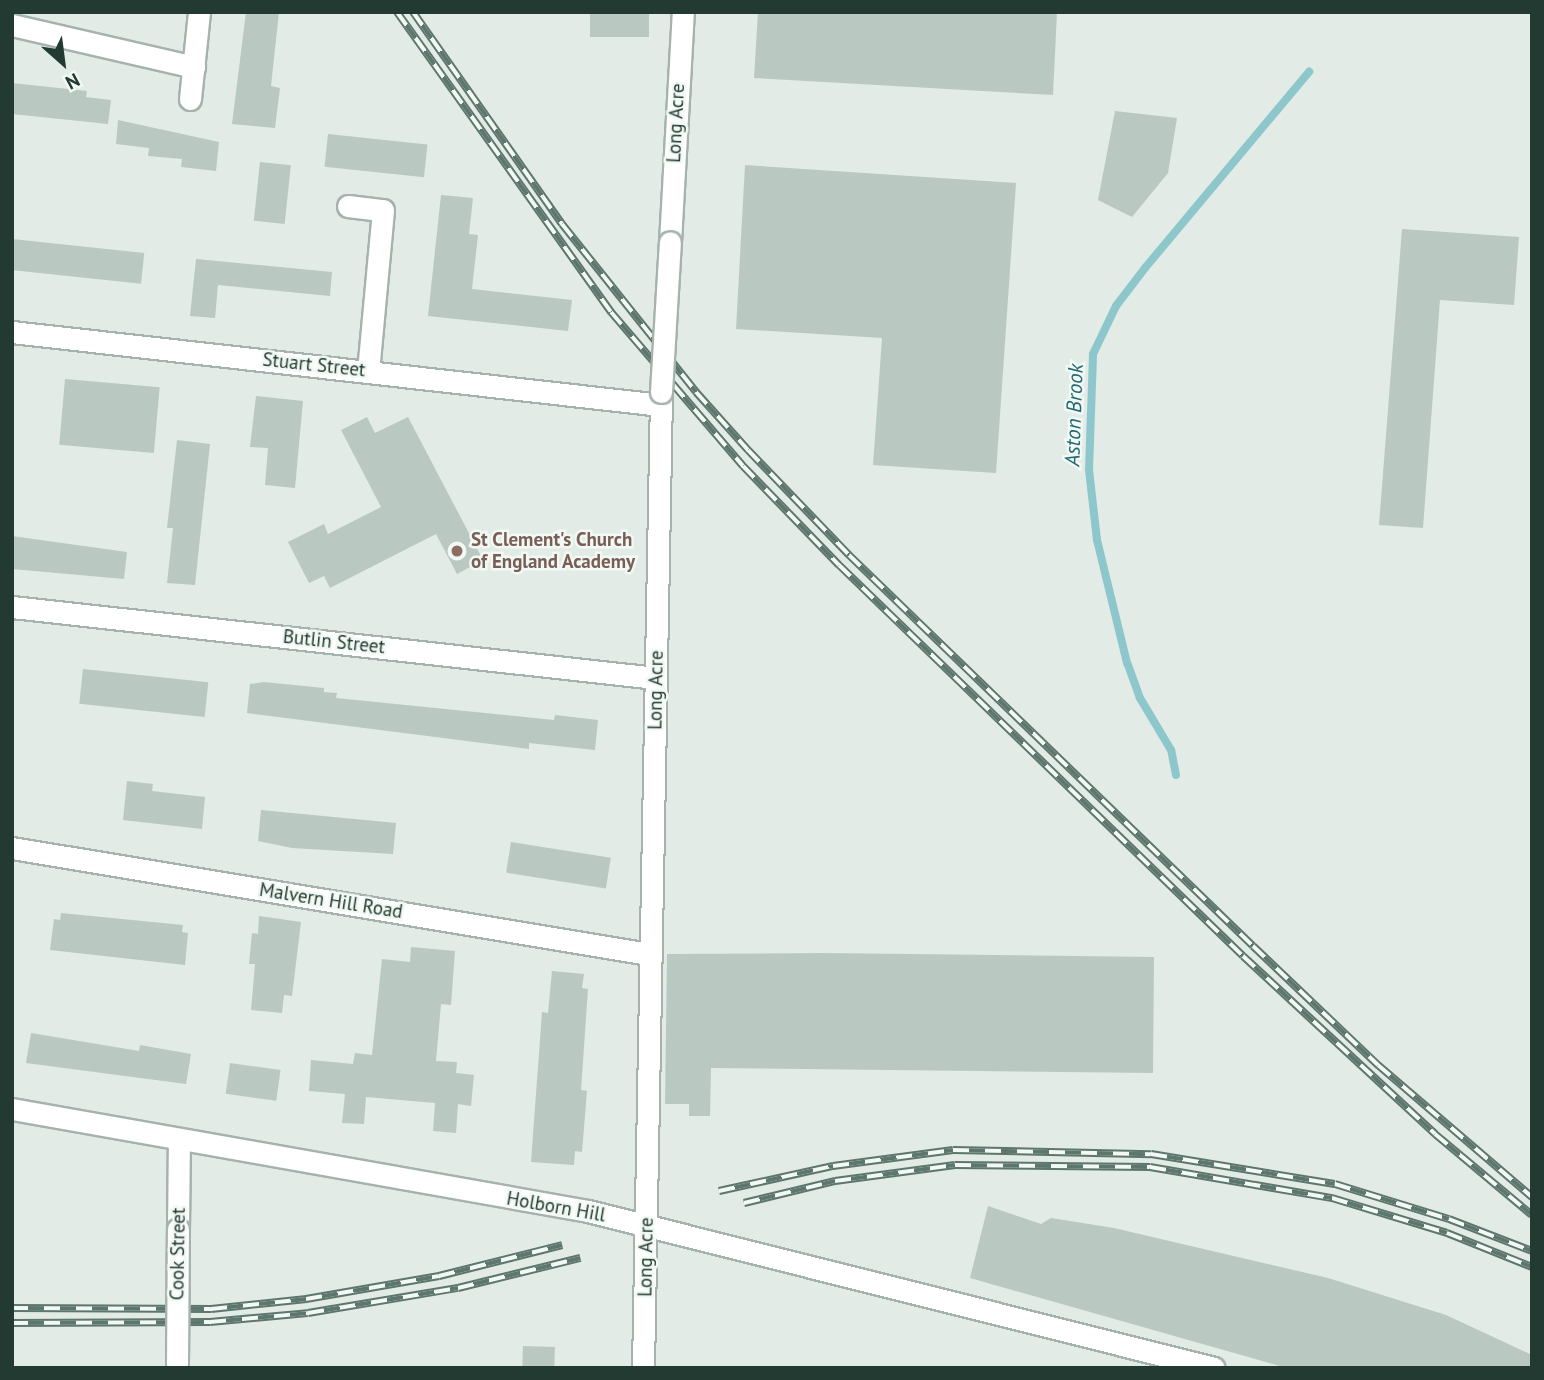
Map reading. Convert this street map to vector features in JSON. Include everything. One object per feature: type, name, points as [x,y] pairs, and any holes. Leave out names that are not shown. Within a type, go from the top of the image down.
[{"type":"street","points":[[190,99],[199,12]]},
{"type":"street","name":"Long Acre","points":[[643,1368],[661,399],[682,12]]},
{"type":"street","points":[[12,25],[194,67]]},
{"type":"street","points":[[348,206],[383,210],[368,370]]},
{"type":"street","name":"Stuart Street","points":[[12,332],[368,370],[615,400],[661,399]]},
{"type":"street","name":"Butlin Street","points":[[12,607],[656,678]]},
{"type":"street","name":"Malvern Hill Road","points":[[12,848],[649,954]]},
{"type":"street","name":"Holborn Hill","points":[[12,1109],[647,1225],[1214,1368]]},
{"type":"street","name":"Cook Street","points":[[176,1366],[179,1140]]},
{"type":"building","points":[[246,12],[279,12],[271,86],[280,88],[275,128],[232,124]]},
{"type":"building","points":[[590,12],[649,12],[649,37],[590,37]]},
{"type":"building","points":[[758,12],[1057,12],[1053,95],[754,78]]},
{"type":"building","points":[[12,83],[87,91],[86,97],[111,100],[108,124],[12,114]]},
{"type":"building","points":[[1115,111],[1177,118],[1168,173],[1132,217],[1098,200]]},
{"type":"building","points":[[118,120],[219,142],[216,171],[181,167],[182,159],[148,156],[149,148],[116,144]]},
{"type":"building","points":[[328,134],[427,144],[424,177],[325,167]]},
{"type":"building","points":[[260,162],[291,165],[285,224],[254,221]]},
{"type":"building","points":[[745,165],[1016,183],[996,473],[873,465],[882,338],[736,329]]},
{"type":"building","points":[[441,195],[473,198],[469,234],[478,235],[472,289],[572,300],[568,331],[428,316]]},
{"type":"building","points":[[1402,229],[1519,237],[1514,305],[1440,300],[1423,528],[1379,525]]},
{"type":"building","points":[[12,239],[144,253],[141,284],[12,270]]},
{"type":"building","points":[[196,259],[332,272],[330,296],[218,285],[215,318],[190,316]]},
{"type":"building","points":[[65,379],[160,387],[154,453],[59,445]]},
{"type":"building","points":[[256,396],[303,401],[295,488],[265,485],[268,448],[250,447]]},
{"type":"building","points":[[367,417],[375,433],[408,417],[483,560],[457,574],[436,534],[330,588],[324,576],[309,583],[288,542],[324,524],[328,534],[381,507],[341,430]]},
{"type":"building","points":[[177,440],[210,444],[195,585],[167,583],[173,528],[167,528]]},
{"type":"building","points":[[12,536],[127,552],[124,579],[12,569]]},
{"type":"building","points":[[83,669],[208,682],[205,717],[79,704]]},
{"type":"building","points":[[264,682],[324,688],[324,692],[337,693],[336,698],[554,720],[555,715],[598,720],[595,750],[529,743],[529,749],[247,713],[250,684]]},
{"type":"building","points":[[127,781],[153,784],[152,791],[205,797],[202,829],[123,820]]},
{"type":"building","points":[[261,810],[396,823],[393,854],[292,848],[258,841]]},
{"type":"building","points":[[511,842],[611,858],[606,888],[506,873]]},
{"type":"building","points":[[61,913],[183,925],[182,932],[188,933],[185,965],[50,950],[54,919],[60,920]]},
{"type":"building","points":[[259,916],[301,922],[292,996],[284,995],[282,1013],[251,1010],[255,964],[249,964],[252,933],[258,934]]},
{"type":"building","points":[[411,947],[455,951],[451,1005],[441,1004],[436,1061],[457,1062],[456,1073],[474,1075],[471,1106],[458,1104],[456,1133],[433,1131],[435,1103],[366,1097],[364,1124],[342,1123],[345,1094],[309,1091],[311,1060],[353,1064],[355,1053],[372,1055],[382,959],[410,962]]},
{"type":"building","points":[[667,954],[1154,957],[1153,1073],[711,1068],[710,1116],[689,1116],[689,1104],[665,1104]]},
{"type":"building","points":[[552,971],[584,974],[582,988],[588,989],[581,1090],[587,1091],[582,1152],[575,1151],[574,1165],[531,1162],[542,1012],[548,1013]]},
{"type":"building","points":[[31,1033],[139,1051],[140,1045],[191,1054],[186,1084],[26,1063]]},
{"type":"building","points":[[230,1063],[281,1070],[276,1101],[226,1094]]},
{"type":"building","points":[[988,1206],[1041,1224],[1051,1218],[1114,1228],[1328,1278],[1446,1315],[1532,1355],[1532,1368],[1287,1368],[970,1278]]},
{"type":"building","points":[[523,1346],[555,1347],[554,1368],[522,1368]]},
{"type":"waterway","name":"Aston Brook","points":[[1176,775],[1171,750],[1140,698],[1127,663],[1097,540],[1089,470],[1093,354],[1116,306],[1145,268],[1309,72]]},
{"type":"railway","points":[[397,12],[611,312],[743,466],[839,565],[1243,956],[1435,1134],[1532,1215]]},
{"type":"railway","points":[[413,12],[562,224],[696,392],[748,450],[849,555],[1253,946],[1378,1065],[1532,1197]]},
{"type":"railway","points":[[719,1191],[833,1166],[953,1150],[1151,1154],[1335,1184],[1449,1219],[1532,1251]]},
{"type":"railway","points":[[744,1203],[835,1181],[955,1165],[1150,1167],[1332,1198],[1447,1233],[1532,1267]]},
{"type":"railway","points":[[12,1308],[211,1309],[306,1299],[439,1276],[562,1245]]},
{"type":"railway","points":[[12,1323],[210,1322],[308,1313],[458,1288],[580,1258]]},
{"type":"place","name":"St Clement's Church of England Academy","points":[[457,551]]}]
